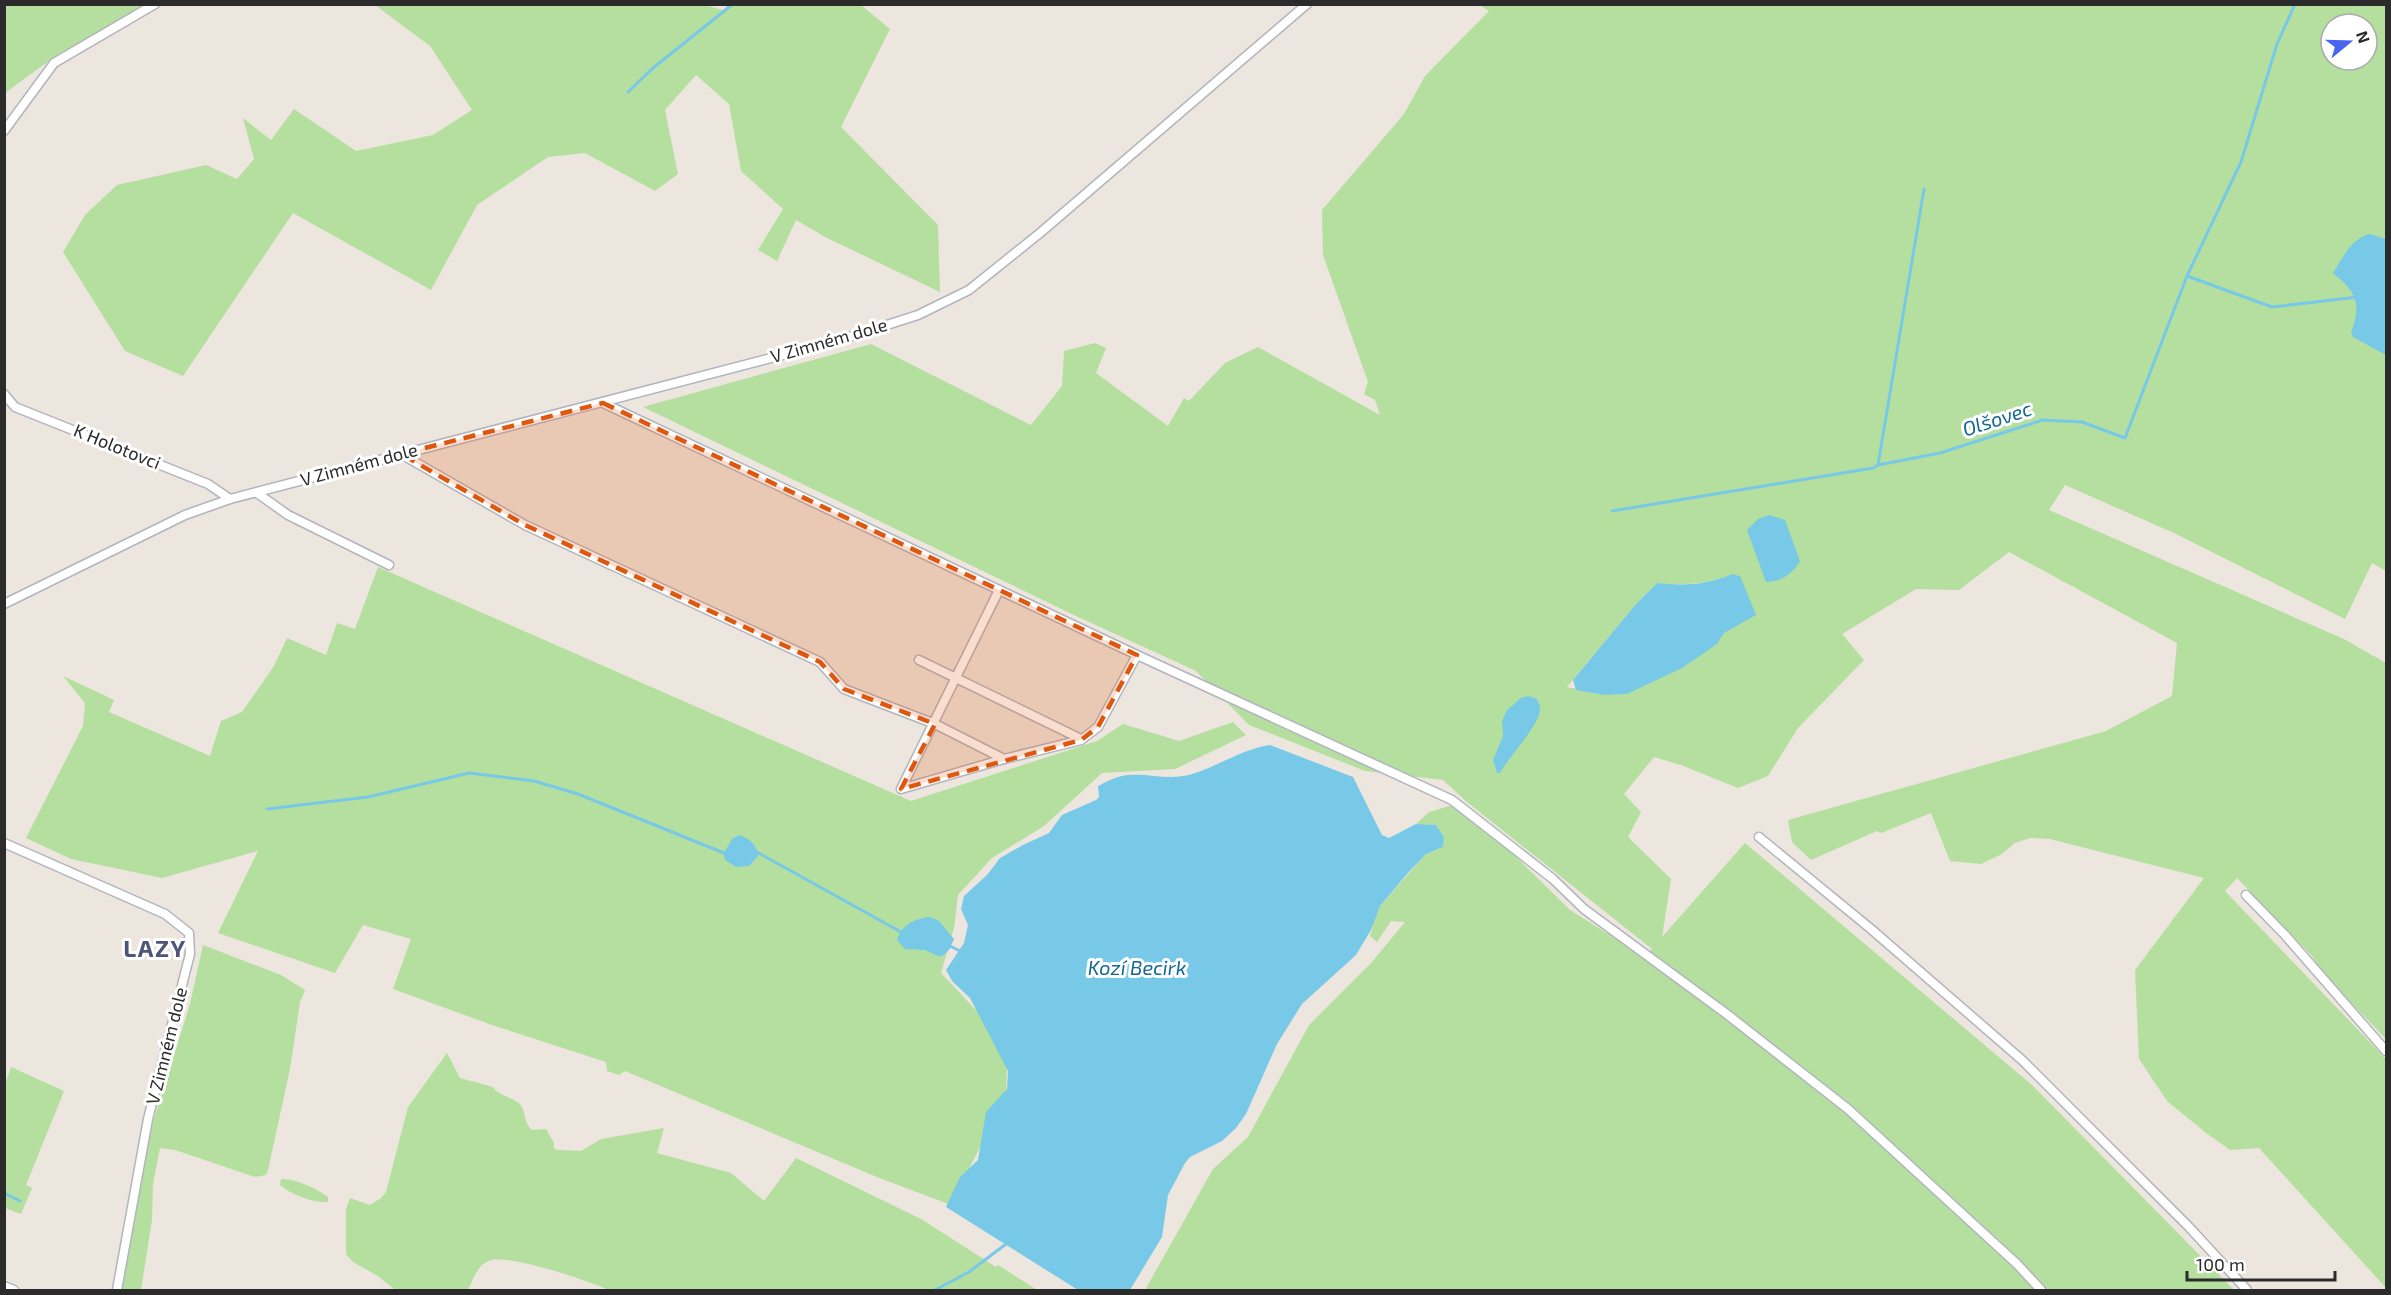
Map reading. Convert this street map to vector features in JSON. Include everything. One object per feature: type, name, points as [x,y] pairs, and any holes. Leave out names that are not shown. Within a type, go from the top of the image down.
[{"type":"street","points":[[4,131],[54,63],[156,4]]},
{"type":"street","name":"V Zimném dole","points":[[4,604],[185,515],[230,500],[603,403],[855,335],[918,315],[969,290],[1040,233],[1307,4]]},
{"type":"street","name":"K Holotovci","points":[[4,394],[15,407],[208,484],[230,500]]},
{"type":"street","points":[[603,403],[1137,655],[1452,800],[1553,879],[1584,909],[1728,1015],[1848,1109],[2017,1264],[2041,1290]]},
{"type":"street","points":[[401,454],[525,525],[820,662],[844,689],[935,724],[1004,759]]},
{"type":"street","points":[[257,493],[288,515],[389,565]]},
{"type":"street","points":[[999,590],[901,789],[1004,759],[1081,740],[1098,727],[1137,655]]},
{"type":"street","points":[[918,660],[1081,740]]},
{"type":"street","points":[[1759,837],[2022,1060],[2189,1227],[2247,1290]]},
{"type":"street","name":"V Zimném dole","points":[[4,843],[165,914],[189,933],[190,954],[148,1119],[117,1290]]},
{"type":"street","points":[[2246,895],[2285,935],[2386,1051]]},
{"type":"street","points":[[4,1286],[14,1290]]},
{"type":"highlighted area","points":[[603,403],[1137,655],[1098,727],[1081,740],[901,789],[935,724],[844,689],[820,662],[525,525],[401,454]]},
{"type":"green space","points":[[701,4],[723,10],[729,4],[861,5],[890,29],[841,127],[938,225],[940,292],[825,237],[796,220],[777,261],[758,250],[783,209],[741,171],[729,104],[696,75],[665,110],[678,174],[655,191],[585,153],[548,157],[477,205],[431,290],[293,213],[183,376],[125,351],[63,252],[85,215],[117,185],[206,165],[237,179],[254,159],[243,118],[271,140],[294,109],[356,151],[433,135],[472,110],[430,46],[375,5]]},
{"type":"green space","points":[[5,5],[147,5],[57,55],[5,93]]},
{"type":"green space","points":[[1479,5],[2386,5],[2386,571],[2372,563],[2345,619],[2176,534],[2065,485],[2049,510],[2344,639],[2386,663],[2386,1039],[2335,986],[2333,987],[2312,956],[2237,878],[2225,891],[2386,1059],[2386,1288],[2259,1148],[2230,1150],[2205,1132],[2167,1101],[2139,1059],[2135,970],[2204,878],[2050,839],[2030,838],[2015,843],[2002,854],[1981,864],[1950,861],[1931,813],[1881,833],[1877,831],[1811,860],[1792,842],[1788,820],[2106,731],[2172,696],[2177,643],[2009,552],[1959,590],[1916,589],[1842,634],[1864,660],[1798,728],[1768,776],[1738,788],[1681,765],[1654,757],[1624,794],[1641,812],[1628,837],[1671,879],[1662,937],[1745,843],[2032,1085],[2234,1290],[1145,1290],[1213,1169],[1248,1137],[1309,1025],[1372,962],[1405,922],[1391,921],[1377,942],[1370,936],[1380,906],[1426,854],[1443,847],[1436,825],[1416,824],[1429,812],[1453,805],[1505,846],[1570,910],[1645,957],[1652,949],[1467,802],[1443,780],[1365,771],[1249,725],[1196,671],[1076,616],[643,407],[871,344],[1031,425],[1062,386],[1064,351],[1095,343],[1106,348],[1096,373],[1168,426],[1184,398],[1189,401],[1225,363],[1258,347],[1380,415],[1375,400],[1364,394],[1368,382],[1323,255],[1322,210],[1404,114],[1425,76],[1489,11]],"holes":[[[1732,574],[1755,615],[1615,694],[1599,694],[1567,687],[1636,604],[1657,583],[1695,583]]]},
{"type":"green space","points":[[378,567],[911,801],[1097,741],[1123,724],[1179,741],[1233,722],[1246,735],[1175,769],[1102,773],[1044,826],[992,858],[958,895],[954,928],[941,973],[990,1025],[1007,1064],[1006,1095],[951,1205],[877,1177],[625,1071],[619,1075],[607,1071],[606,1062],[492,1025],[393,989],[411,939],[363,925],[335,973],[218,933],[258,851],[162,878],[71,859],[26,838],[83,726],[85,703],[63,676],[114,700],[109,712],[210,756],[221,721],[242,712],[274,666],[287,638],[326,655],[337,623],[355,629]]},
{"type":"green space","points":[[203,945],[281,975],[305,990],[300,1002],[290,1069],[268,1170],[266,1175],[255,1177],[175,1150],[160,1148],[153,1184],[152,1220],[141,1290],[121,1290],[153,1122],[190,1004]]},
{"type":"green space","points":[[447,1053],[460,1078],[493,1087],[499,1093],[516,1101],[522,1107],[529,1127],[532,1130],[546,1129],[557,1150],[581,1151],[601,1139],[664,1128],[657,1153],[731,1173],[764,1201],[796,1158],[921,1219],[1037,1290],[609,1290],[549,1269],[499,1260],[489,1261],[481,1266],[468,1290],[395,1290],[378,1276],[353,1262],[346,1254],[346,1209],[350,1198],[370,1205],[386,1192],[408,1107]]},
{"type":"green space","points":[[11,1067],[64,1091],[26,1185],[32,1188],[21,1214],[5,1208],[5,1085]]},
{"type":"green space","points":[[281,1179],[312,1187],[328,1197],[328,1202],[309,1200],[297,1195],[280,1185]]},
{"type":"water","points":[[2370,234],[2386,239],[2386,355],[2353,337],[2351,333],[2356,314],[2355,299],[2347,286],[2333,273],[2353,244],[2363,236]]},
{"type":"water","points":[[1769,515],[1785,520],[1800,561],[1786,576],[1776,581],[1766,582],[1747,530],[1758,519]]},
{"type":"water","points":[[1732,574],[1740,576],[1756,615],[1724,633],[1717,644],[1682,668],[1627,694],[1604,695],[1576,690],[1573,680],[1636,604],[1657,583],[1695,584]]},
{"type":"water","points":[[1528,696],[1537,699],[1540,707],[1536,722],[1500,773],[1497,773],[1493,760],[1503,736],[1502,721],[1507,710],[1521,698]]},
{"type":"water","name":"Kozí Becirk","points":[[1270,745],[1353,777],[1382,835],[1389,838],[1416,824],[1436,825],[1444,837],[1443,847],[1426,854],[1408,873],[1380,906],[1371,930],[1356,955],[1302,1004],[1277,1044],[1246,1114],[1236,1128],[1222,1141],[1190,1157],[1185,1163],[1168,1195],[1162,1237],[1130,1290],[1078,1290],[946,1207],[960,1177],[978,1160],[986,1112],[1007,1089],[1008,1071],[970,998],[952,981],[946,970],[964,943],[968,925],[961,909],[964,896],[987,875],[1000,858],[1049,833],[1062,815],[1096,800],[1099,797],[1098,786],[1105,782],[1128,775],[1184,776],[1202,771],[1250,750]]},
{"type":"water","points":[[739,835],[752,842],[756,848],[758,856],[749,866],[736,867],[725,860],[724,853],[732,839]]},
{"type":"water","points":[[930,917],[939,921],[954,939],[949,950],[942,956],[925,950],[905,949],[897,940],[902,930],[910,923]]},
{"type":"waterway","points":[[628,92],[653,68],[733,4]]},
{"type":"waterway","points":[[2187,276],[2241,162],[2277,44],[2295,4]]},
{"type":"waterway","points":[[1878,465],[1924,189]]},
{"type":"waterway","name":"Olšovec","points":[[1612,511],[1873,468],[1878,465],[1940,453],[2043,420],[2082,422],[2125,438],[2187,276],[2272,307],[2358,297]]},
{"type":"waterway","points":[[267,809],[368,797],[469,773],[534,781],[578,794],[727,853]]},
{"type":"waterway","points":[[755,851],[901,932]]},
{"type":"waterway","points":[[948,945],[964,953]]},
{"type":"waterway","points":[[4,1193],[20,1201]]},
{"type":"waterway","points":[[935,1290],[969,1272],[1006,1244],[1007,1240]]},
{"type":"district","name":"LAZY","points":[[155,949]]}]
